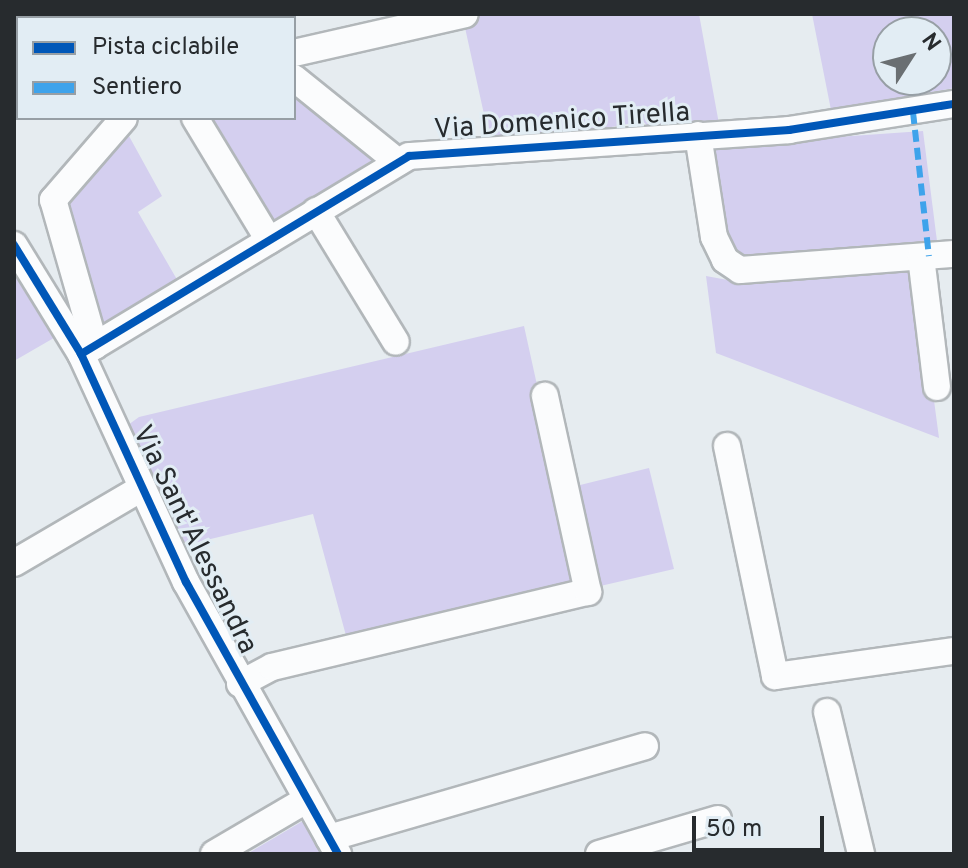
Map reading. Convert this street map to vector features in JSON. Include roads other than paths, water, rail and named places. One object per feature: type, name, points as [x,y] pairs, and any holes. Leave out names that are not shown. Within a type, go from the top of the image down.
[{"type":"street","points":[[296,53],[465,14]]},
{"type":"street","points":[[296,80],[398,162]]},
{"type":"street","name":"Via Domenico Tirella","points":[[88,350],[398,162],[422,152],[789,130],[954,104]]},
{"type":"street","points":[[88,350],[53,200],[122,120]]},
{"type":"street","points":[[196,120],[269,240]]},
{"type":"street","points":[[698,135],[714,237],[725,260],[740,270],[954,254]]},
{"type":"street","points":[[316,211],[396,342]]},
{"type":"street","name":"Via Sant'Alessandra","points":[[14,245],[88,350],[142,488],[240,684],[333,846]]},
{"type":"street","points":[[921,257],[937,387]]},
{"type":"street","points":[[240,684],[272,667],[588,592],[545,396]]},
{"type":"street","points":[[727,446],[775,676],[954,651]]},
{"type":"street","points":[[14,563],[142,488]]},
{"type":"street","points":[[827,712],[861,854]]},
{"type":"street","points":[[333,846],[645,746]]},
{"type":"street","points":[[214,854],[306,800]]},
{"type":"street","points":[[599,854],[718,819]]}]
